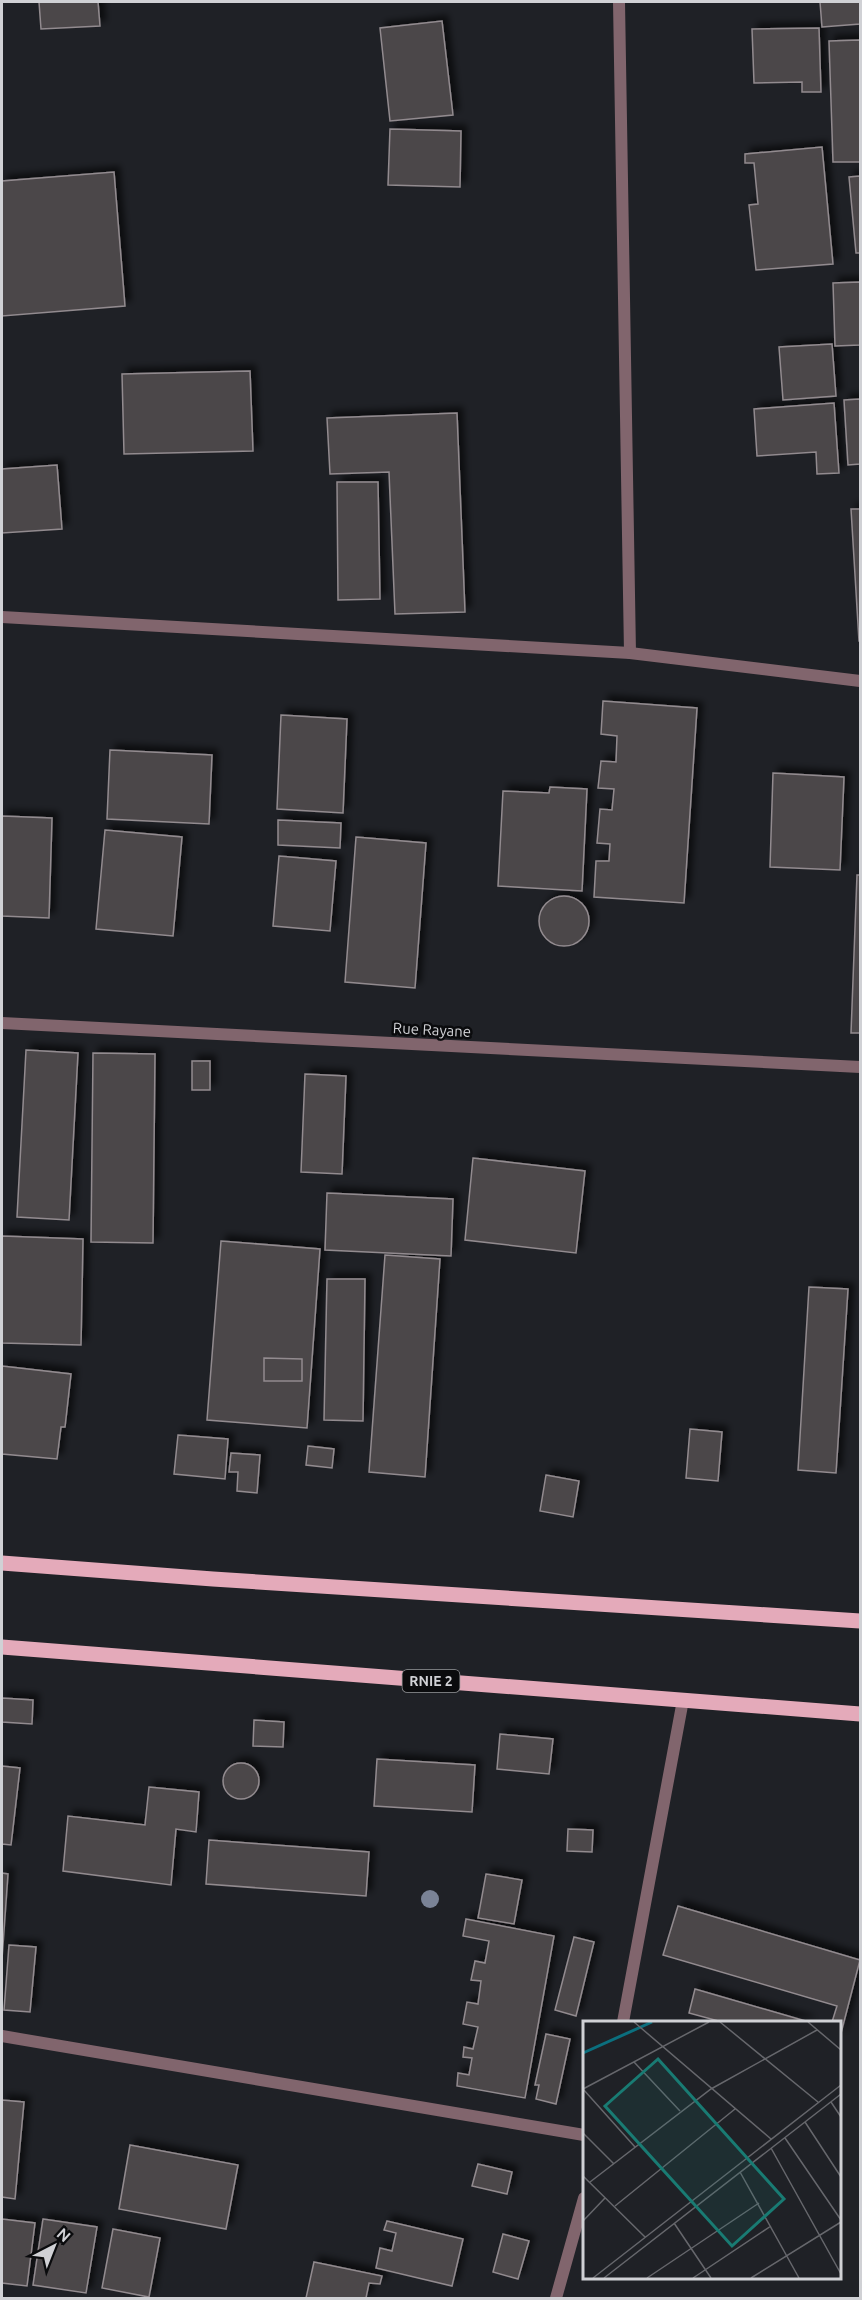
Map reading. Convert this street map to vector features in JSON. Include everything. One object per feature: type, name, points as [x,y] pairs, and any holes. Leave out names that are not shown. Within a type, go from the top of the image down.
[{"type":"main road","points":[[2,1563],[213,1579],[861,1620]]},
{"type":"main road","name":"RNIE 2","points":[[2,1647],[861,1714]]},
{"type":"street","points":[[619,2],[630,653]]},
{"type":"street","points":[[2,617],[630,653],[861,681]]},
{"type":"street","name":"Rue Rayane","points":[[2,1023],[861,1067]]},
{"type":"street","points":[[623,2021],[683,1700]]},
{"type":"street","points":[[2,2036],[583,2134]]},
{"type":"street","points":[[556,2298],[583,2205]]},
{"type":"building","points":[[39,2],[98,2],[100,26],[41,29]]},
{"type":"building","points":[[820,2],[860,2],[860,24],[822,27]]},
{"type":"building","points":[[442,21],[453,115],[390,121],[380,28]]},
{"type":"building","points":[[819,28],[821,92],[802,92],[802,82],[754,83],[752,29]]},
{"type":"building","points":[[860,40],[860,162],[833,162],[829,41]]},
{"type":"building","points":[[390,129],[461,131],[460,187],[388,185]]},
{"type":"building","points":[[822,147],[833,264],[756,270],[749,205],[758,204],[754,163],[745,163],[745,154]]},
{"type":"building","points":[[114,172],[125,306],[2,316],[2,181]]},
{"type":"building","points":[[860,176],[860,253],[856,253],[849,177]]},
{"type":"building","points":[[860,282],[860,345],[835,346],[833,283]]},
{"type":"building","points":[[832,344],[836,396],[783,400],[779,347]]},
{"type":"building","points":[[250,371],[253,451],[124,454],[122,374]]},
{"type":"building","points":[[860,399],[860,464],[848,465],[844,400]]},
{"type":"building","points":[[834,403],[839,473],[817,474],[816,452],[757,456],[754,409]]},
{"type":"building","points":[[457,413],[465,612],[395,614],[389,472],[330,474],[327,418]]},
{"type":"building","points":[[57,465],[62,529],[2,533],[2,469]]},
{"type":"building","points":[[337,482],[378,482],[380,599],[338,600]]},
{"type":"building","points":[[851,509],[860,509],[860,641],[859,641]]},
{"type":"building","points":[[603,701],[697,708],[684,903],[594,897],[596,861],[609,861],[610,844],[597,843],[600,809],[612,810],[614,789],[598,788],[601,761],[616,762],[617,736],[601,734]]},
{"type":"building","points":[[281,715],[347,719],[343,813],[277,809]]},
{"type":"building","points":[[110,750],[212,755],[209,824],[107,819]]},
{"type":"building","points":[[773,773],[844,777],[840,870],[770,867]]},
{"type":"building","points":[[550,787],[587,789],[582,891],[498,886],[503,791],[549,793]]},
{"type":"building","points":[[2,816],[52,818],[49,918],[2,916]]},
{"type":"building","points":[[278,820],[341,823],[340,848],[278,845]]},
{"type":"building","points":[[105,830],[182,837],[173,936],[96,929]]},
{"type":"building","points":[[356,837],[426,843],[415,988],[345,982]]},
{"type":"building","points":[[279,856],[336,861],[330,931],[273,926]]},
{"type":"building","points":[[857,875],[860,875],[860,1033],[851,1033]]},
{"type":"building","points":[[559,896],[569,896],[582,903],[589,916],[589,926],[582,939],[569,946],[559,946],[550,942],[543,935],[539,926],[539,916],[543,907],[550,900]]},
{"type":"building","points":[[26,1050],[78,1053],[69,1220],[17,1217]]},
{"type":"building","points":[[93,1053],[155,1054],[153,1243],[91,1242]]},
{"type":"building","points":[[192,1061],[210,1061],[210,1090],[192,1090]]},
{"type":"building","points":[[305,1074],[346,1076],[342,1174],[301,1172]]},
{"type":"building","points":[[473,1158],[585,1171],[576,1253],[465,1240]]},
{"type":"building","points":[[327,1193],[453,1199],[451,1256],[325,1250]]},
{"type":"building","points":[[2,1236],[83,1239],[81,1345],[2,1343]]},
{"type":"building","points":[[221,1241],[320,1249],[307,1428],[207,1420]]},
{"type":"building","points":[[385,1255],[440,1259],[425,1477],[369,1472]]},
{"type":"building","points":[[327,1279],[365,1279],[363,1421],[324,1420]]},
{"type":"building","points":[[809,1287],[848,1289],[836,1473],[798,1470]]},
{"type":"building","points":[[264,1358],[302,1359],[302,1381],[264,1381]]},
{"type":"building","points":[[2,1366],[71,1374],[65,1427],[61,1427],[57,1459],[2,1454]]},
{"type":"building","points":[[690,1429],[722,1432],[718,1481],[686,1478]]},
{"type":"building","points":[[178,1435],[228,1439],[225,1479],[174,1474]]},
{"type":"building","points":[[308,1446],[334,1449],[332,1468],[306,1465]]},
{"type":"building","points":[[231,1453],[260,1455],[257,1493],[237,1491],[238,1472],[229,1472]]},
{"type":"building","points":[[546,1475],[579,1481],[573,1517],[540,1511]]},
{"type":"building","points":[[2,1698],[33,1700],[32,1724],[2,1722]]},
{"type":"building","points":[[254,1720],[284,1722],[283,1747],[253,1746]]},
{"type":"building","points":[[500,1734],[553,1739],[549,1774],[497,1769]]},
{"type":"building","points":[[377,1759],[475,1765],[472,1812],[374,1806]]},
{"type":"building","points":[[241,1763],[254,1768],[259,1781],[254,1794],[241,1799],[228,1794],[223,1781],[228,1768]]},
{"type":"building","points":[[2,1766],[20,1768],[11,1845],[2,1844]]},
{"type":"building","points":[[149,1787],[199,1792],[196,1832],[176,1829],[171,1885],[63,1871],[68,1816],[145,1825]]},
{"type":"building","points":[[568,1829],[593,1830],[592,1852],[567,1851]]},
{"type":"building","points":[[209,1840],[369,1852],[366,1896],[206,1884]]},
{"type":"building","points":[[2,1873],[8,1874],[2,1959]]},
{"type":"building","points":[[486,1874],[522,1880],[514,1924],[478,1918]]},
{"type":"building","points":[[678,1906],[860,1960],[841,2033],[841,2021],[832,2021],[837,2006],[663,1955]]},
{"type":"building","points":[[466,1919],[554,1936],[525,2098],[457,2086],[458,2073],[469,2075],[472,2058],[463,2057],[464,2047],[473,2049],[478,2027],[463,2024],[467,2002],[478,2004],[481,1981],[471,1980],[475,1961],[485,1963],[489,1941],[463,1936]]},
{"type":"building","points":[[574,1937],[594,1942],[576,2016],[555,2010]]},
{"type":"building","points":[[9,1945],[36,1947],[30,2012],[4,2010]]},
{"type":"building","points":[[695,1989],[806,2021],[718,2021],[689,2013]]},
{"type":"building","points":[[546,2034],[570,2039],[556,2104],[536,2099],[539,2085],[535,2085]]},
{"type":"building","points":[[2,2100],[24,2102],[15,2199],[2,2197]]},
{"type":"building","points":[[130,2145],[238,2165],[226,2229],[119,2209]]},
{"type":"building","points":[[478,2164],[512,2172],[507,2194],[472,2186]]},
{"type":"building","points":[[2,2219],[35,2223],[27,2286],[2,2283]]},
{"type":"building","points":[[43,2219],[97,2227],[86,2293],[33,2285]]},
{"type":"building","points":[[387,2221],[463,2239],[452,2286],[376,2268],[380,2248],[392,2251],[396,2233],[384,2230]]},
{"type":"building","points":[[113,2229],[160,2238],[149,2297],[102,2288]]},
{"type":"building","points":[[503,2234],[529,2241],[518,2279],[493,2272]]},
{"type":"building","points":[[314,2262],[382,2276],[380,2284],[369,2283],[366,2298],[306,2298]]}]
